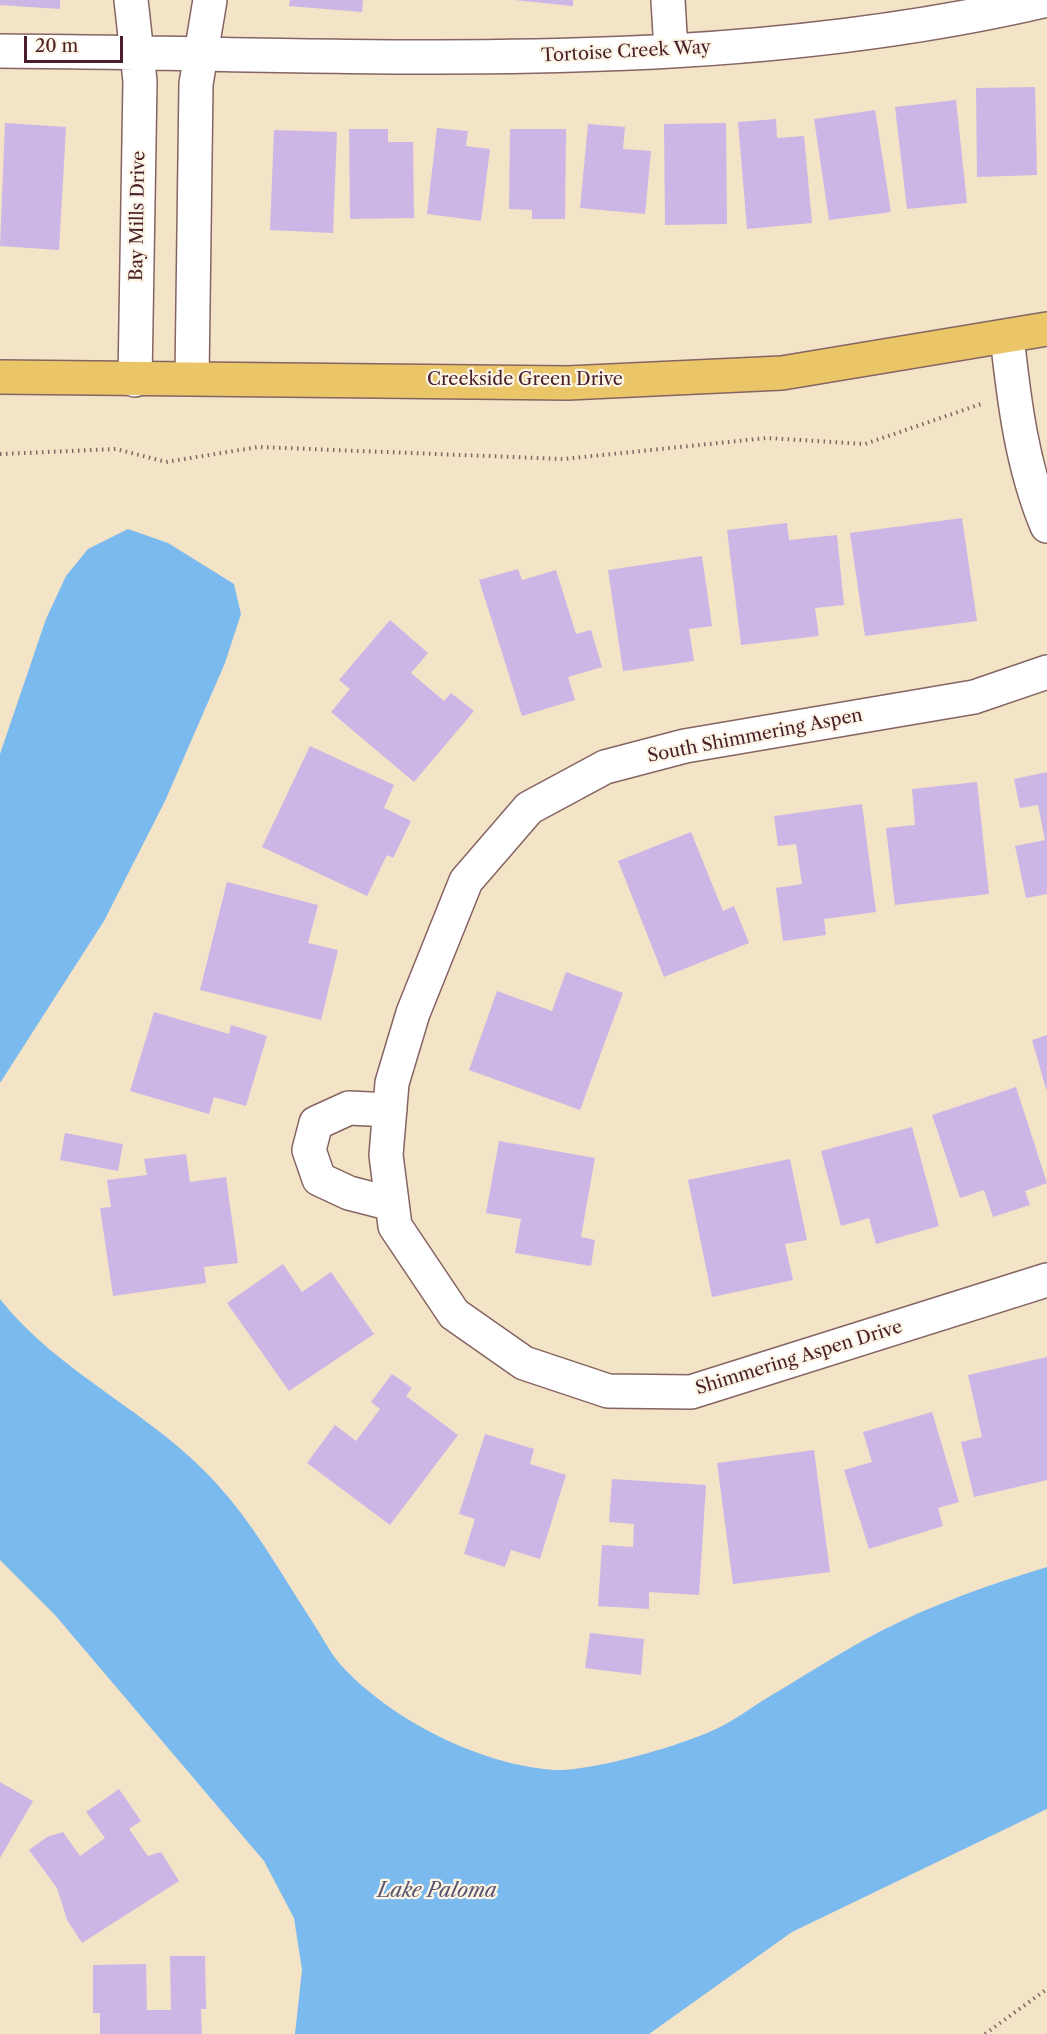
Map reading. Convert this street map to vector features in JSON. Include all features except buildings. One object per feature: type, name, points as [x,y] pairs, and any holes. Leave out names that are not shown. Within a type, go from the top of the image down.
[{"type":"main road","name":"Creekside Green Drive","points":[[0,377],[568,383],[782,373],[1047,329]]},
{"type":"street","name":"Bay Mills Drive","points":[[131,0],[140,81],[135,380]]},
{"type":"street","points":[[192,378],[196,84],[210,0]]},
{"type":"street","points":[[668,0],[671,51]]},
{"type":"street","name":"Tortoise Creek Way","points":[[0,51],[512,58],[671,51],[826,37],[989,14],[1047,0]]},
{"type":"street","points":[[1007,336],[1027,466],[1047,526]]},
{"type":"street","name":"South Shimmering Aspen","points":[[394,1215],[386,1155],[392,1083],[413,1013],[466,881],[529,808],[605,767],[685,746],[974,697],[1047,672]]},
{"type":"street","points":[[390,1110],[349,1108],[316,1123],[309,1150],[319,1179],[394,1215]]},
{"type":"street","name":"Shimmering Aspen Drive","points":[[394,1215],[454,1314],[524,1363],[608,1391],[691,1392],[1047,1280]]},
{"type":"path","points":[[0,454],[116,449],[166,462],[258,447],[564,459],[767,438],[866,444],[1014,392]]},
{"type":"path","points":[[985,2034],[1047,1989]]},
{"type":"water","points":[[128,529],[168,543],[234,584],[241,614],[225,663],[165,801],[104,921],[0,1083],[0,754],[46,619],[66,576],[88,549]]},
{"type":"water","name":"Lake Paloma","points":[[0,1299],[24,1326],[50,1349],[164,1435],[216,1483],[253,1530],[336,1659],[360,1684],[410,1721],[439,1736],[468,1749],[527,1767],[556,1770],[615,1762],[703,1735],[729,1722],[864,1640],[899,1622],[962,1596],[1047,1567],[1047,1809],[792,1932],[649,2034],[295,2034],[302,1970],[294,1918],[264,1861],[55,1615],[0,1560]]}]
